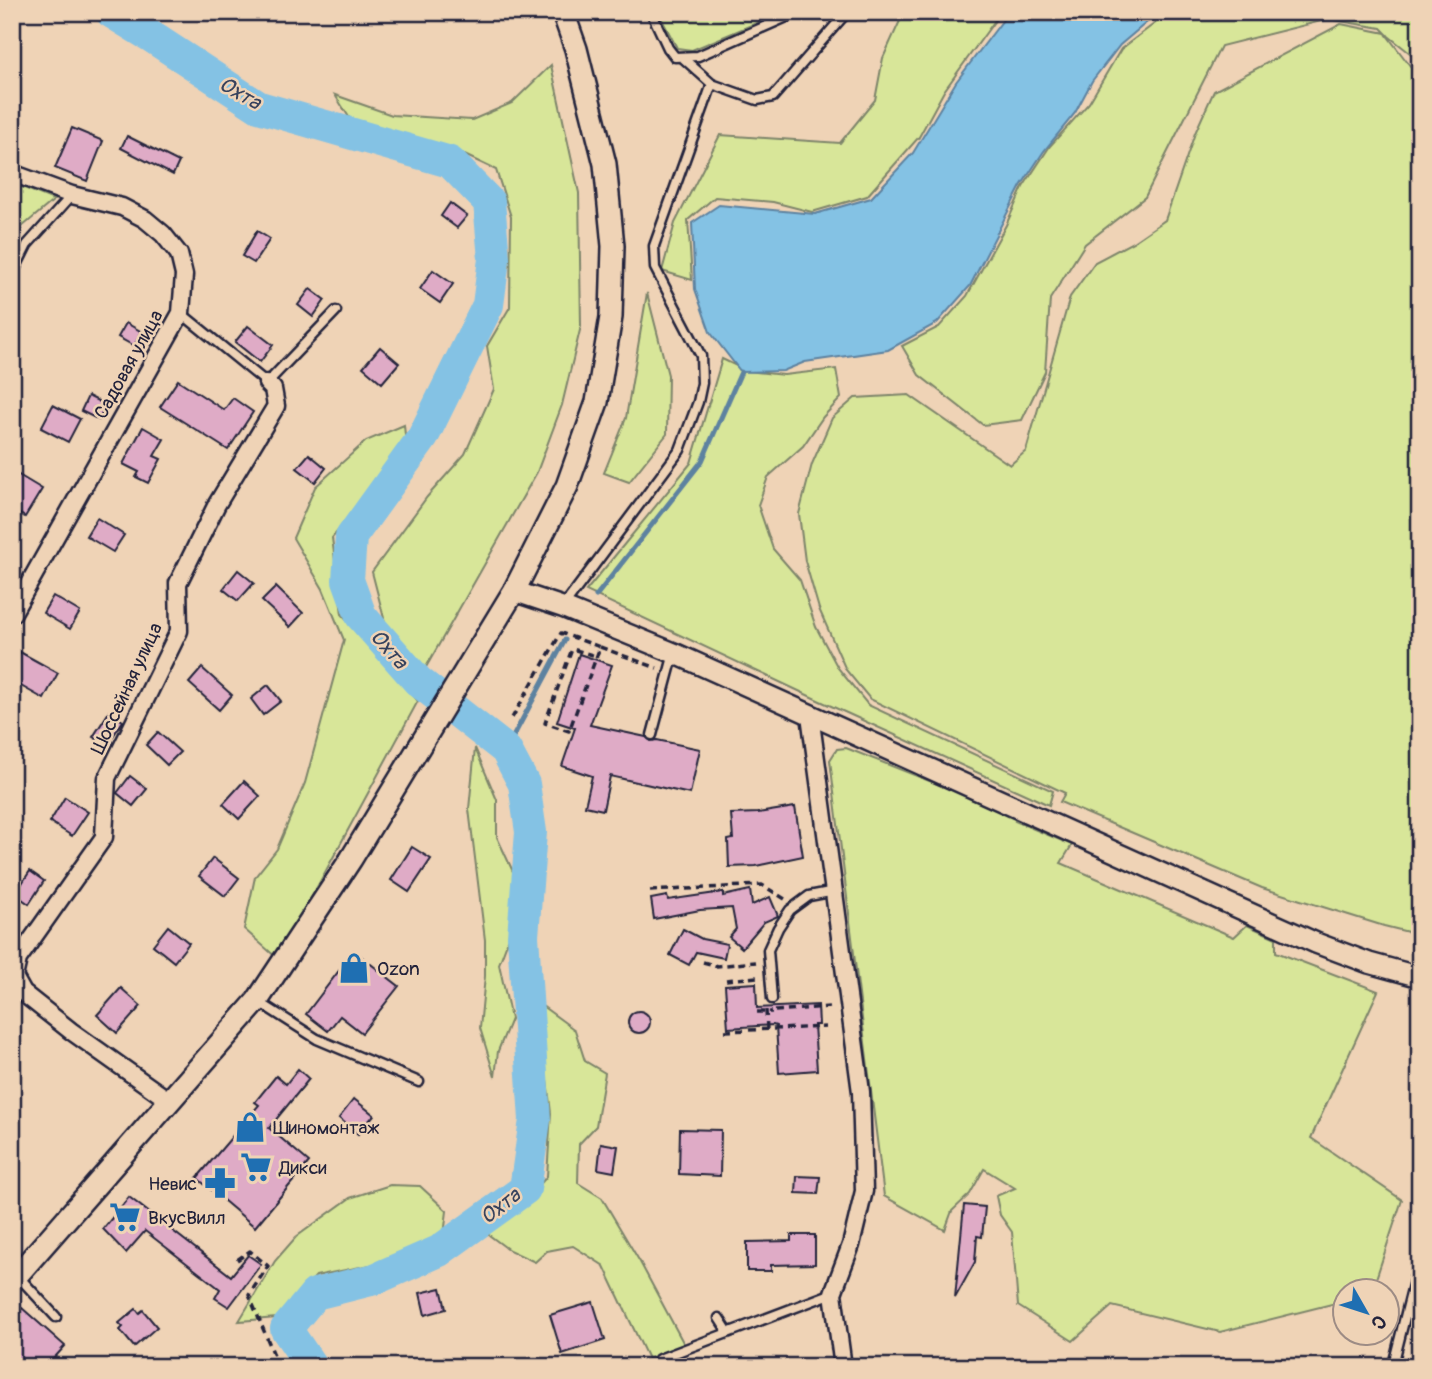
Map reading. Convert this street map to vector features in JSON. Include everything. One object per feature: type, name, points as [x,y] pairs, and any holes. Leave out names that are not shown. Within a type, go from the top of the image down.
[{"type":"main road","points":[[15,1278],[257,1002],[415,756],[514,590],[567,486],[597,402],[611,317],[612,246],[605,164],[576,49],[563,12]]},
{"type":"street","name":"Садовая улица","points":[[12,173],[72,195],[122,208],[145,219],[163,234],[179,254],[184,275],[181,313],[12,614]]},
{"type":"street","name":"Шоссейная улица","points":[[171,1102],[71,1031],[23,993],[13,977],[18,959],[104,837],[107,778],[179,631],[178,583],[217,504],[276,405],[273,389],[267,383]]},
{"type":"street","points":[[514,590],[674,653],[1316,943],[1420,978]]},
{"type":"street","points":[[810,715],[861,1092],[864,1191],[851,1245],[834,1293],[842,1367]]},
{"type":"lane","points":[[651,12],[668,48],[675,57],[683,58],[698,56],[798,12]]},
{"type":"lane","points":[[683,58],[712,84],[757,100],[772,97],[846,12]]},
{"type":"lane","points":[[562,607],[680,450],[698,402],[702,383],[701,356],[654,268],[654,246],[712,84]]},
{"type":"lane","points":[[12,275],[26,245],[72,195]]},
{"type":"lane","points":[[181,313],[267,383],[335,310]]},
{"type":"lane","points":[[652,735],[674,653]]},
{"type":"lane","points":[[772,999],[768,950],[778,928],[790,910],[809,896],[835,891]]},
{"type":"lane","points":[[257,1002],[317,1039],[419,1082]]},
{"type":"lane","points":[[1394,1365],[1420,1257]]},
{"type":"lane","points":[[15,1278],[56,1317]]},
{"type":"lane","points":[[659,1359],[834,1293]]},
{"type":"lane","points":[[719,1318],[728,1332]]},
{"type":"path","points":[[512,718],[561,633],[667,672]]},
{"type":"path","points":[[596,656],[572,649],[545,723],[569,731],[600,647]]},
{"type":"path","points":[[650,891],[762,885],[796,905]]},
{"type":"path","points":[[703,962],[717,966],[758,962]]},
{"type":"path","points":[[726,979],[758,977]]},
{"type":"path","points":[[767,1030],[766,1010],[772,999]]},
{"type":"path","points":[[757,1012],[829,1007]]},
{"type":"path","points":[[725,1031],[826,1027]]},
{"type":"path","points":[[237,1261],[250,1251],[268,1266],[249,1295],[279,1367]]},
{"type":"green space","points":[[658,12],[782,12],[692,50],[677,48]]},
{"type":"green space","points":[[904,12],[1001,12],[944,91],[919,137],[867,196],[812,212],[773,202],[715,197],[688,220],[692,280],[662,271],[675,223],[720,135],[840,143],[875,100],[883,58]]},
{"type":"green space","points":[[1170,12],[1420,12],[1420,61],[1386,34],[1420,79],[1420,935],[1262,888],[1060,802],[1065,793],[870,699],[846,670],[819,609],[805,561],[799,514],[812,464],[832,418],[855,398],[909,395],[1010,465],[1026,451],[1070,297],[1095,262],[1133,242],[1165,220],[1195,133],[1214,91],[1341,24],[1386,33],[1381,28],[1329,19],[1221,46],[1145,197],[1085,244],[1050,299],[1045,372],[1022,420],[983,425],[919,375],[902,346],[939,327],[967,296],[1006,225],[1023,187],[1050,146],[1089,103],[1121,49]]},
{"type":"green space","points":[[551,65],[579,193],[581,326],[562,405],[537,472],[425,669],[385,622],[372,572],[427,497],[465,454],[494,389],[487,346],[510,307],[511,217],[496,170],[450,148],[418,147],[379,131],[354,125],[335,95],[392,115],[472,120],[512,103]]},
{"type":"green space","points":[[12,183],[54,200],[16,232],[12,231]]},
{"type":"green space","points":[[647,293],[668,375],[667,434],[629,482],[604,473],[626,418]]},
{"type":"green space","points":[[722,359],[747,371],[784,375],[836,369],[841,398],[823,417],[803,446],[768,477],[758,505],[773,549],[800,580],[816,627],[838,668],[868,705],[1053,791],[1049,805],[586,591],[691,463]]},
{"type":"green space","points":[[404,425],[406,446],[332,538],[342,614],[418,701],[278,959],[244,929],[255,877],[277,849],[305,783],[344,640],[323,589],[293,538],[315,487],[366,441]]},
{"type":"green space","points":[[475,748],[497,800],[497,837],[515,876],[514,924],[499,964],[511,1019],[498,1051],[495,1077],[480,1028],[485,940],[469,809]]},
{"type":"green space","points":[[846,748],[1018,816],[1015,821],[1072,845],[1061,863],[1234,937],[1247,925],[1276,938],[1276,952],[1378,991],[1311,1138],[1402,1200],[1376,1278],[1330,1278],[1330,1304],[1220,1332],[1112,1306],[1073,1341],[1018,1306],[1012,1232],[1000,1215],[996,1196],[1015,1188],[984,1169],[970,1194],[952,1211],[945,1230],[884,1196],[830,760],[837,749]]},
{"type":"green space","points":[[538,1003],[575,1030],[585,1061],[605,1073],[596,1126],[579,1144],[578,1183],[602,1198],[685,1346],[648,1359],[604,1266],[573,1246],[547,1251],[535,1262],[509,1250],[485,1232],[518,1211],[547,1176],[551,1113]]},
{"type":"green space","points":[[390,1185],[420,1186],[447,1211],[444,1235],[395,1260],[316,1276],[277,1318],[239,1321],[275,1261],[296,1237],[350,1198]]},
{"type":"water","points":[[1009,12],[1159,12],[1120,45],[1092,81],[1075,113],[1044,151],[1021,186],[970,286],[937,323],[888,350],[805,362],[783,371],[741,372],[710,332],[695,289],[692,223],[719,205],[815,214],[871,198],[913,153],[956,82]]},
{"type":"building","points":[[72,128],[103,141],[87,181],[55,168]]},
{"type":"building","points":[[127,136],[179,162],[173,175],[121,148]]},
{"type":"building","points":[[450,203],[467,216],[457,228],[441,216]]},
{"type":"building","points":[[257,231],[270,239],[254,263],[242,256]]},
{"type":"building","points":[[433,270],[453,284],[440,303],[420,289]]},
{"type":"building","points":[[310,289],[325,300],[313,317],[298,305]]},
{"type":"building","points":[[126,323],[142,332],[134,346],[118,337]]},
{"type":"building","points":[[248,326],[273,345],[260,362],[235,342]]},
{"type":"building","points":[[380,347],[399,363],[382,383],[363,367]]},
{"type":"building","points":[[178,380],[224,410],[233,398],[253,412],[228,450],[160,407]]},
{"type":"building","points":[[88,396],[106,405],[99,420],[81,411]]},
{"type":"building","points":[[53,405],[80,419],[68,442],[41,428]]},
{"type":"building","points":[[143,427],[164,439],[154,456],[161,459],[148,483],[136,477],[139,472],[123,464]]},
{"type":"building","points":[[309,454],[326,468],[315,482],[297,468]]},
{"type":"building","points":[[12,471],[42,489],[25,517],[12,510]]},
{"type":"building","points":[[97,518],[124,535],[113,552],[86,536]]},
{"type":"building","points":[[238,570],[254,583],[238,601],[223,589]]},
{"type":"building","points":[[276,587],[303,613],[290,627],[262,601]]},
{"type":"building","points":[[53,596],[80,612],[70,629],[43,613]]},
{"type":"building","points":[[20,652],[58,673],[44,699],[12,681],[12,666]]},
{"type":"building","points":[[579,654],[612,665],[590,725],[646,737],[651,741],[700,749],[690,794],[610,776],[603,810],[585,806],[592,776],[562,766],[575,728],[557,722]]},
{"type":"building","points":[[202,668],[232,695],[219,710],[189,683]]},
{"type":"building","points":[[268,685],[281,701],[263,715],[251,699]]},
{"type":"building","points":[[109,712],[123,721],[107,745],[93,737]]},
{"type":"building","points":[[158,732],[180,752],[167,765],[146,745]]},
{"type":"building","points":[[130,776],[147,789],[133,806],[117,793]]},
{"type":"building","points":[[244,781],[260,796],[239,819],[223,804]]},
{"type":"building","points":[[65,797],[88,812],[72,836],[50,822]]},
{"type":"building","points":[[795,807],[803,856],[756,866],[729,867],[728,840],[733,839],[731,814]]},
{"type":"building","points":[[412,847],[431,859],[409,892],[391,880]]},
{"type":"building","points":[[213,858],[239,878],[225,896],[199,876]]},
{"type":"building","points":[[30,871],[44,881],[29,904],[15,894]]},
{"type":"building","points":[[750,890],[752,905],[770,897],[778,916],[764,922],[742,948],[729,937],[736,929],[732,908],[700,910],[654,919],[651,899],[667,896],[668,900],[723,892],[723,896]]},
{"type":"building","points":[[168,926],[189,943],[174,962],[153,945]]},
{"type":"building","points":[[683,929],[702,939],[727,944],[724,958],[696,952],[689,965],[670,955]]},
{"type":"building","points":[[354,951],[399,986],[362,1033],[340,1016],[328,1031],[306,1014]]},
{"type":"building","points":[[756,983],[757,1008],[818,1005],[819,1025],[814,1025],[817,1070],[779,1073],[776,1026],[728,1028],[725,985]]},
{"type":"building","points":[[121,988],[141,1006],[117,1033],[97,1015]]},
{"type":"building","points":[[639,1011],[647,1014],[650,1022],[647,1030],[639,1033],[631,1030],[628,1022],[631,1014]]},
{"type":"building","name":"Дикси","points":[[298,1069],[309,1079],[269,1128],[309,1162],[255,1227],[197,1178],[259,1105],[255,1102],[276,1076],[286,1084]]},
{"type":"building","points":[[354,1099],[374,1115],[358,1134],[339,1118]]},
{"type":"building","points":[[680,1129],[721,1130],[720,1176],[679,1174]]},
{"type":"building","points":[[601,1143],[618,1146],[614,1172],[598,1169]]},
{"type":"building","points":[[797,1176],[820,1177],[818,1194],[796,1193]]},
{"type":"building","points":[[129,1197],[231,1276],[248,1255],[261,1264],[229,1307],[215,1298],[220,1289],[145,1231],[126,1253],[103,1229]]},
{"type":"building","points":[[964,1205],[985,1207],[982,1237],[977,1236],[975,1262],[955,1298]]},
{"type":"building","points":[[791,1235],[815,1235],[815,1264],[771,1265],[771,1271],[747,1271],[747,1242],[791,1241]]},
{"type":"building","points":[[441,1288],[446,1309],[425,1315],[420,1293]]},
{"type":"building","points":[[593,1302],[605,1340],[562,1354],[550,1315]]},
{"type":"building","points":[[22,1308],[65,1346],[46,1367],[20,1367],[12,1360],[12,1318]]},
{"type":"building","points":[[136,1309],[139,1313],[143,1310],[157,1327],[134,1347],[120,1330],[123,1327],[119,1323]]},
{"type":"waterway","name":"Охта","points":[[111,12],[259,107],[450,162],[489,202],[494,259],[488,305],[423,437],[351,537],[348,580],[361,616],[418,681],[506,750],[524,784],[531,832],[523,936],[535,1120],[525,1189],[439,1251],[375,1279],[315,1294],[286,1329],[312,1367]]},
{"type":"waterway","points":[[596,596],[702,461],[741,372]]},
{"type":"waterway","points":[[506,750],[565,640]]},
{"type":"place","name":"Ozon","points":[[354,968]]},
{"type":"place","name":"Шиномонтаж","points":[[250,1127]]},
{"type":"place","name":"Дикси","points":[[256,1167]]},
{"type":"place","name":"Невис","points":[[220,1183]]},
{"type":"place","name":"ВкусВилл","points":[[125,1217]]}]
